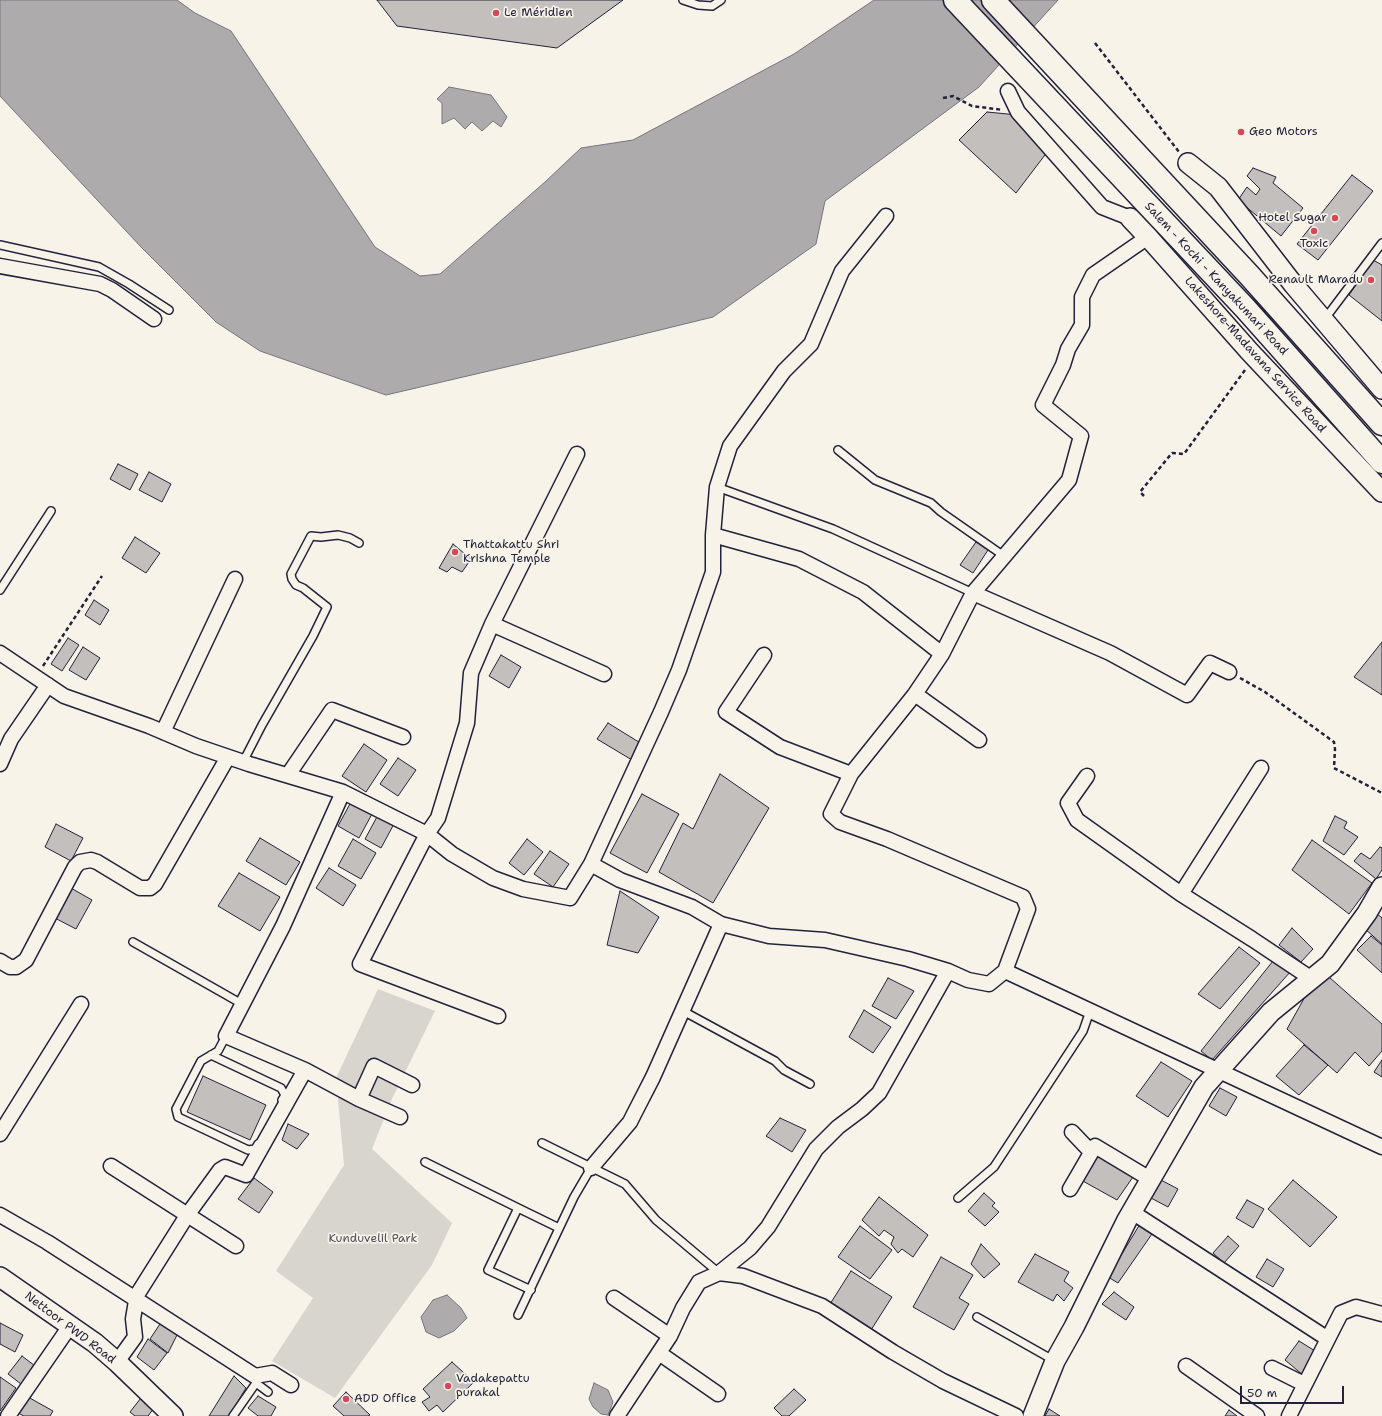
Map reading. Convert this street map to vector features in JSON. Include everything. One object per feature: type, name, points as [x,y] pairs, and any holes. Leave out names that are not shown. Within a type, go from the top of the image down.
[{"type":"highway","name":"Salem - Kochi - Kanyakumari Road","points":[[955,0],[1245,308],[1382,462]]},
{"type":"highway","name":"Salem - Kochi - Kanyakumari Road","points":[[993,0],[1249,275],[1382,424]]},
{"type":"street","points":[[1008,92],[1018,112],[1102,207],[1130,218]]},
{"type":"street","points":[[1188,163],[1218,187],[1288,278],[1382,389]]},
{"type":"street","points":[[0,653],[64,696],[110,711],[196,746],[242,762],[343,792],[427,834],[452,854],[493,878],[523,889],[570,898],[591,864],[679,670],[713,572],[713,536],[717,486],[730,446],[784,371],[811,344],[842,271],[886,216]]},
{"type":"street","name":"Lakeshore-Madavana Service Road","points":[[1130,218],[1255,357],[1382,492]]},
{"type":"street","points":[[591,864],[620,880],[692,908],[721,924],[769,936],[825,940],[908,959],[948,971],[968,980],[989,984],[1005,971],[1028,909],[1023,897],[887,839],[840,822],[831,814],[851,774],[915,694],[942,654],[973,593],[1069,480],[1080,436],[1043,405],[1063,365],[1068,349],[1082,325],[1082,297],[1093,275],[1148,237]]},
{"type":"street","points":[[0,266],[100,284],[112,290],[154,319]]},
{"type":"street","points":[[498,1016],[360,964],[427,834],[438,818],[467,723],[471,672],[492,624],[577,454]]},
{"type":"street","points":[[713,536],[799,559],[863,592],[942,654]]},
{"type":"street","points":[[163,732],[235,579]]},
{"type":"street","points":[[973,593],[1110,653],[1187,695],[1210,663],[1229,672]]},
{"type":"street","points":[[492,624],[604,674]]},
{"type":"street","points":[[764,655],[726,712],[780,747],[851,774]]},
{"type":"street","points":[[0,764],[11,739],[48,685]]},
{"type":"street","points":[[915,694],[979,740]]},
{"type":"street","points":[[288,776],[332,710],[403,737]]},
{"type":"street","points":[[0,961],[10,967],[16,967],[26,960],[75,867],[80,862],[91,860],[97,862],[140,888],[150,888],[155,884],[228,757]]},
{"type":"street","points":[[1182,894],[1261,768]]},
{"type":"street","points":[[1087,776],[1068,803],[1077,820],[1182,894],[1312,979]]},
{"type":"street","points":[[343,792],[283,926],[226,1036],[305,1070],[359,1100],[400,1117]]},
{"type":"street","points":[[1033,1416],[1055,1361],[1074,1327],[1132,1212],[1204,1087],[1271,1012],[1330,964],[1367,913],[1382,887]]},
{"type":"street","points":[[591,1168],[630,1122],[653,1077],[721,924]]},
{"type":"street","points":[[617,1416],[670,1336],[682,1308],[699,1282],[719,1273],[750,1248],[768,1227],[816,1148],[838,1126],[862,1109],[879,1093],[948,971]]},
{"type":"street","points":[[1005,971],[1382,1147]]},
{"type":"street","points":[[0,1134],[81,1004]]},
{"type":"street","points":[[359,1100],[374,1066],[412,1085]]},
{"type":"street","points":[[117,1362],[135,1337],[133,1319],[136,1299],[188,1214],[220,1170],[225,1167],[246,1175],[305,1070]]},
{"type":"street","points":[[1072,1132],[1091,1152]]},
{"type":"street","points":[[1070,1188],[1095,1146],[1150,1180]]},
{"type":"street","points":[[111,1166],[236,1246]]},
{"type":"street","points":[[1132,1212],[1328,1339]]},
{"type":"street","points":[[0,1215],[47,1242],[255,1376],[272,1372],[291,1385]]},
{"type":"street","points":[[719,1273],[743,1276],[822,1306],[893,1352],[943,1381],[1016,1416]]},
{"type":"street","name":"Nettoor PWD Road","points":[[0,1277],[95,1343],[173,1416]]},
{"type":"street","points":[[614,1298],[670,1336]]},
{"type":"street","points":[[1289,1416],[1341,1313],[1356,1307],[1382,1314]]},
{"type":"street","points":[[8,1416],[70,1326]]},
{"type":"street","points":[[658,1353],[718,1394]]},
{"type":"street","points":[[1186,1366],[1257,1416]]},
{"type":"street","points":[[1272,1368],[1304,1384]]},
{"type":"lane","points":[[683,0],[698,6],[712,6],[721,0]]},
{"type":"lane","points":[[1324,320],[1382,243]]},
{"type":"lane","points":[[0,245],[99,267],[129,284],[169,310]]},
{"type":"lane","points":[[838,450],[876,480],[931,503],[941,512],[1004,556]]},
{"type":"lane","points":[[717,486],[833,529],[973,593]]},
{"type":"lane","points":[[0,590],[51,511]]},
{"type":"lane","points":[[242,762],[313,636],[327,607],[303,588],[296,585],[291,574],[312,536],[321,537],[338,534],[359,543]]},
{"type":"lane","points":[[133,942],[242,1004]]},
{"type":"lane","points":[[682,1011],[775,1060],[784,1070],[810,1084]]},
{"type":"lane","points":[[958,1198],[994,1167],[1083,1031],[1090,1011]]},
{"type":"lane","points":[[211,1055],[281,1088],[285,1095],[255,1149],[248,1150],[178,1117],[176,1109],[201,1060],[218,1051],[226,1036]]},
{"type":"lane","points":[[542,1143],[625,1184],[656,1220],[719,1273]]},
{"type":"lane","points":[[425,1162],[560,1228]]},
{"type":"lane","points":[[518,1314],[531,1290],[577,1191],[591,1168]]},
{"type":"lane","points":[[518,1208],[488,1270],[531,1290]]},
{"type":"lane","points":[[977,1316],[1055,1361]]},
{"type":"lane","points":[[233,1416],[256,1382],[268,1392]]},
{"type":"path","points":[[1095,42],[1188,163]]},
{"type":"path","points":[[943,98],[954,96],[972,106],[1018,112]]},
{"type":"path","points":[[1144,496],[1140,492],[1172,453],[1184,454],[1255,357]]},
{"type":"path","points":[[36,676],[102,576]]},
{"type":"path","points":[[1229,672],[1265,692],[1334,742],[1334,768],[1382,793]]},
{"type":"green space","name":"Kunduvelil Park","points":[[378,989],[435,1011],[391,1101],[372,1149],[452,1223],[432,1265],[335,1398],[272,1361],[313,1298],[276,1271],[344,1165],[336,1078]]},
{"type":"shaded area","points":[[0,0],[177,0],[195,13],[231,31],[375,247],[420,276],[440,274],[545,182],[581,148],[633,140],[794,54],[874,0],[1058,0],[979,87],[825,201],[816,244],[713,317],[386,395],[260,351],[216,322],[141,247],[0,96]]},
{"type":"shaded area","points":[[449,87],[491,95],[507,117],[501,127],[493,121],[482,131],[472,122],[465,129],[454,118],[442,124],[442,103],[437,99]]},
{"type":"shaded area","points":[[447,1295],[461,1308],[467,1318],[454,1331],[439,1338],[426,1332],[421,1317],[433,1300]]},
{"type":"shaded area","points":[[594,1383],[608,1390],[613,1402],[608,1415],[601,1414],[593,1407],[589,1399]]},
{"type":"building","name":"Le Méridien","points":[[377,0],[623,0],[557,48],[397,26]]},
{"type":"building","points":[[987,112],[1018,115],[1048,151],[1016,193],[959,140]]},
{"type":"building","points":[[1253,168],[1276,177],[1273,183],[1303,208],[1281,236],[1238,200],[1247,187],[1256,195],[1260,189],[1247,176]]},
{"type":"building","name":"Hotel Sugar","points":[[1352,175],[1373,191],[1318,260],[1297,244]]},
{"type":"building","name":"Renault Maradu","points":[[1373,260],[1382,265],[1382,321],[1349,295]]},
{"type":"building","points":[[118,464],[138,474],[130,490],[110,479]]},
{"type":"building","points":[[149,472],[171,484],[162,502],[139,490]]},
{"type":"building","points":[[135,537],[160,553],[146,573],[122,558]]},
{"type":"building","points":[[976,542],[988,550],[973,573],[960,565]]},
{"type":"building","name":"Thattakattu Shri Krishna Temple","points":[[453,544],[471,559],[462,572],[452,567],[447,572],[439,568]]},
{"type":"building","points":[[94,600],[109,610],[100,625],[85,615]]},
{"type":"building","points":[[68,638],[79,645],[62,671],[51,664]]},
{"type":"building","points":[[1382,642],[1382,695],[1354,677]]},
{"type":"building","points":[[83,647],[100,658],[86,680],[69,670]]},
{"type":"building","points":[[501,655],[521,667],[509,688],[489,676]]},
{"type":"building","points":[[608,723],[642,744],[632,760],[597,739]]},
{"type":"building","points":[[364,744],[387,760],[366,792],[342,776]]},
{"type":"building","points":[[398,758],[416,770],[398,796],[380,784]]},
{"type":"building","points":[[720,774],[769,808],[713,903],[659,872],[683,823],[693,829]]},
{"type":"building","points":[[642,794],[679,814],[647,873],[610,853]]},
{"type":"building","points":[[351,802],[372,814],[359,838],[338,826]]},
{"type":"building","points":[[378,815],[394,824],[381,848],[365,839]]},
{"type":"building","points":[[1335,816],[1347,822],[1344,828],[1358,837],[1344,855],[1323,841]]},
{"type":"building","points":[[56,824],[83,838],[71,861],[45,847]]},
{"type":"building","points":[[260,838],[300,862],[286,885],[246,861]]},
{"type":"building","points":[[353,839],[376,853],[361,879],[338,866]]},
{"type":"building","points":[[527,839],[543,852],[524,875],[509,863]]},
{"type":"building","points":[[1312,840],[1372,883],[1349,914],[1292,870]]},
{"type":"building","points":[[1380,847],[1382,848],[1382,870],[1376,879],[1354,861],[1361,853],[1370,859]]},
{"type":"building","points":[[550,851],[569,864],[553,887],[534,874]]},
{"type":"building","points":[[329,868],[356,885],[343,906],[316,888]]},
{"type":"building","points":[[239,873],[280,897],[260,931],[218,906]]},
{"type":"building","points":[[69,887],[92,900],[76,929],[53,917]]},
{"type":"building","points":[[620,891],[659,917],[638,953],[607,945]]},
{"type":"building","points":[[1375,912],[1382,918],[1382,944],[1364,928]]},
{"type":"building","points":[[1292,928],[1313,949],[1301,962],[1279,945]]},
{"type":"building","points":[[1371,936],[1382,945],[1382,973],[1357,950]]},
{"type":"building","points":[[1239,947],[1260,963],[1220,1009],[1198,994]]},
{"type":"building","points":[[1273,961],[1291,971],[1212,1060],[1201,1051]]},
{"type":"building","points":[[1329,977],[1382,1024],[1382,1051],[1369,1066],[1355,1052],[1337,1073],[1287,1029],[1306,995]]},
{"type":"building","points":[[888,978],[914,991],[896,1019],[872,1006]]},
{"type":"building","points":[[864,1010],[891,1027],[873,1053],[849,1037]]},
{"type":"building","points":[[1304,1045],[1328,1065],[1299,1095],[1276,1076]]},
{"type":"building","points":[[1382,1060],[1382,1077],[1374,1072]]},
{"type":"building","points":[[1161,1062],[1192,1081],[1168,1117],[1136,1096]]},
{"type":"building","points":[[203,1076],[266,1105],[250,1140],[187,1112]]},
{"type":"building","points":[[1220,1088],[1237,1097],[1226,1116],[1209,1106]]},
{"type":"building","points":[[780,1118],[806,1130],[792,1152],[766,1136]]},
{"type":"building","points":[[288,1124],[309,1134],[297,1149],[282,1140]]},
{"type":"building","points":[[1096,1153],[1133,1177],[1117,1200],[1081,1180]]},
{"type":"building","points":[[254,1178],[273,1192],[259,1213],[238,1199]]},
{"type":"building","points":[[1161,1180],[1178,1189],[1168,1207],[1151,1198]]},
{"type":"building","points":[[1293,1180],[1337,1217],[1310,1247],[1268,1209]]},
{"type":"building","points":[[984,1193],[995,1203],[992,1206],[999,1212],[985,1226],[968,1211]]},
{"type":"building","points":[[879,1197],[928,1235],[913,1257],[902,1249],[898,1253],[891,1244],[894,1237],[884,1230],[879,1236],[862,1220]]},
{"type":"building","points":[[1247,1200],[1264,1209],[1253,1228],[1236,1218]]},
{"type":"building","points":[[1140,1224],[1154,1231],[1118,1283],[1108,1277]]},
{"type":"building","points":[[860,1226],[892,1250],[870,1279],[838,1257]]},
{"type":"building","points":[[1228,1236],[1239,1246],[1224,1263],[1213,1253]]},
{"type":"building","points":[[981,1244],[1000,1264],[984,1278],[971,1264]]},
{"type":"building","points":[[1035,1254],[1069,1272],[1064,1281],[1073,1288],[1064,1301],[1057,1294],[1053,1301],[1018,1282]]},
{"type":"building","points":[[941,1257],[973,1275],[959,1298],[969,1304],[954,1330],[913,1307]]},
{"type":"building","points":[[1267,1259],[1284,1269],[1273,1287],[1256,1277]]},
{"type":"building","points":[[851,1271],[892,1297],[871,1330],[830,1304]]},
{"type":"building","points":[[1114,1292],[1134,1307],[1126,1320],[1102,1304]]},
{"type":"building","points":[[162,1321],[177,1335],[168,1353],[150,1339]]},
{"type":"building","points":[[0,1323],[23,1335],[15,1352],[0,1344]]},
{"type":"building","points":[[148,1339],[167,1353],[154,1370],[137,1357]]},
{"type":"building","points":[[1299,1341],[1320,1354],[1303,1375],[1285,1360]]},
{"type":"building","points":[[22,1356],[35,1366],[21,1384],[8,1374]]},
{"type":"building","name":"Vadakepattu purakal","points":[[452,1362],[474,1382],[443,1412],[437,1405],[429,1411],[422,1402],[430,1397],[423,1389]]},
{"type":"building","points":[[234,1376],[246,1388],[229,1416],[209,1416]]},
{"type":"building","points":[[0,1377],[16,1388],[0,1411]]},
{"type":"building","points":[[794,1389],[806,1400],[789,1416],[782,1416],[774,1408]]},
{"type":"building","name":"ADD Office","points":[[346,1392],[370,1415],[344,1416],[333,1406]]},
{"type":"building","points":[[144,1394],[157,1404],[148,1416],[135,1416],[130,1412]]},
{"type":"building","points":[[258,1396],[276,1407],[271,1416],[258,1416],[248,1408]]},
{"type":"building","points":[[28,1397],[53,1411],[50,1416],[24,1416],[18,1413]]},
{"type":"building","points":[[1049,1409],[1060,1416],[1045,1416]]},
{"type":"building","points":[[1229,1410],[1237,1416],[1225,1416]]},
{"type":"place","name":"Le Méridien","points":[[496,13]]},
{"type":"place","name":"Geo Motors","points":[[1241,132]]},
{"type":"place","name":"Hotel Sugar","points":[[1335,218]]},
{"type":"place","name":"Toxic","points":[[1314,231]]},
{"type":"place","name":"Renault Maradu","points":[[1371,280]]},
{"type":"place","name":"Thattakattu Shri Krishna Temple","points":[[455,552]]},
{"type":"place","name":"Vadakepattu purakal","points":[[448,1386]]},
{"type":"place","name":"ADD Office","points":[[346,1399]]}]
